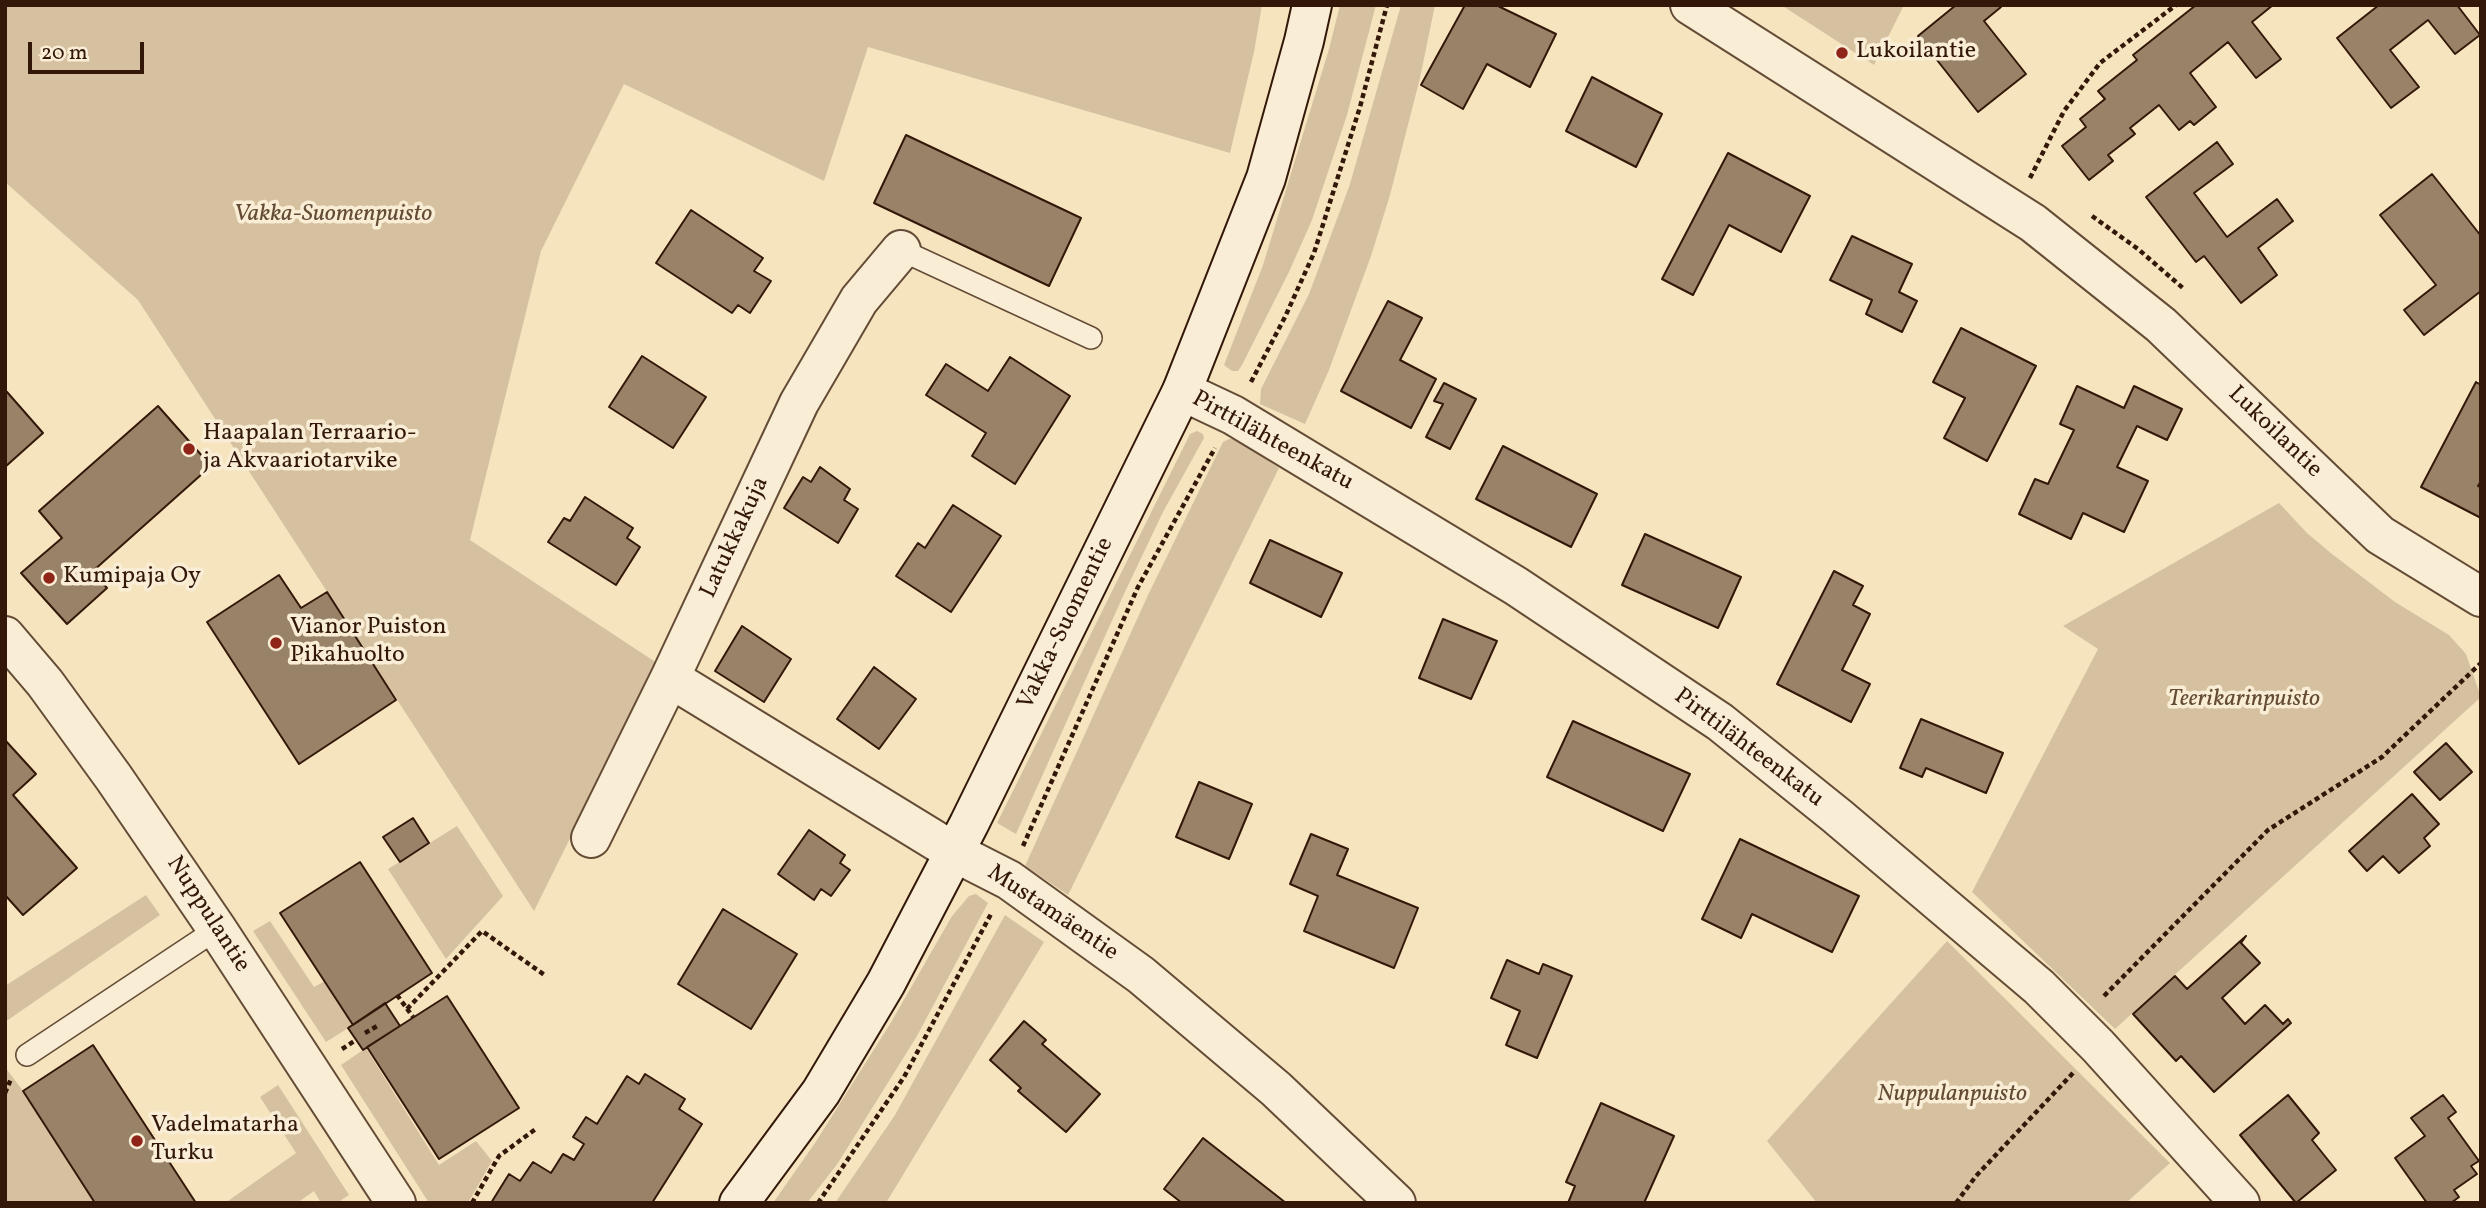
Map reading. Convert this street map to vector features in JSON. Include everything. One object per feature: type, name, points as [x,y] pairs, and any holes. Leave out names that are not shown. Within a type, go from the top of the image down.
[{"type":"street","name":"Vakka-Suomentie","points":[[739,1203],[821,1092],[886,983],[954,852],[1182,391],[1265,178],[1312,5]]},
{"type":"street","name":"Lukoilantie","points":[[1690,5],[2033,223],[2161,325],[2381,535],[2481,597]]},
{"type":"street","name":"Latukkakuja","points":[[591,838],[670,678],[799,403],[859,299],[901,250]]},
{"type":"street","name":"Pirttilähteenkatu","points":[[1182,391],[1233,415],[1516,586],[1720,722],[1837,816],[2039,987],[2087,1035],[2240,1203]]},
{"type":"street","name":"Nuppulantie","points":[[5,636],[76,724],[217,929],[396,1203]]},
{"type":"street","name":"Mustamäentie","points":[[670,678],[954,852],[1009,880],[1152,984],[1276,1089],[1396,1203]]},
{"type":"lane","points":[[901,250],[1091,338]]},
{"type":"lane","points":[[27,1055],[217,929]]},
{"type":"path","points":[[818,1203],[904,1077],[1009,880],[1138,587],[1285,317],[1314,253],[1360,107],[1387,5]]},
{"type":"path","points":[[2014,210],[2064,111],[2100,63],[2176,5]]},
{"type":"path","points":[[1956,1203],[2087,1035],[2268,830],[2382,757],[2481,663]]},
{"type":"path","points":[[407,1009],[482,930],[546,976]]},
{"type":"path","points":[[397,995],[413,1017]]},
{"type":"path","points":[[365,1033],[379,1025]]},
{"type":"path","points":[[472,1203],[499,1156],[537,1128]]},
{"type":"green space","name":"Vakka-Suomenpuisto","points":[[5,5],[1262,5],[1254,52],[1230,153],[868,47],[824,181],[624,84],[541,251],[470,540],[657,663],[534,911],[138,300],[5,182]]},
{"type":"green space","points":[[1340,5],[1376,5],[1347,115],[1312,220],[1289,272],[1242,365],[1238,371],[1232,371],[1224,365],[1263,265]]},
{"type":"green space","points":[[1401,5],[1435,5],[1420,78],[1390,195],[1371,256],[1329,370],[1305,424],[1260,404],[1261,389],[1309,294],[1350,184]]},
{"type":"green space","points":[[1781,5],[1904,5],[1874,65]]},
{"type":"green space","points":[[1197,431],[1203,434],[1204,438],[1163,512],[1124,594],[1016,834],[997,823],[1190,434]]},
{"type":"green space","points":[[1237,439],[1279,468],[1068,895],[1025,866],[1148,595],[1223,442]]},
{"type":"green space","name":"Teerikarinpuisto","points":[[2279,503],[2307,533],[2332,554],[2395,602],[2449,635],[2466,654],[2481,697],[2115,1029],[1972,892],[2098,649],[2063,626]]},
{"type":"green space","points":[[457,826],[503,896],[446,959],[388,869]]},
{"type":"green space","points":[[976,894],[988,903],[917,1036],[838,1163],[807,1203],[773,1203],[815,1143],[890,1024],[952,916],[969,896]]},
{"type":"green space","points":[[146,895],[160,915],[5,1022],[5,986]]},
{"type":"green space","points":[[1005,915],[1044,942],[886,1203],[835,1203],[895,1115]]},
{"type":"green space","points":[[270,921],[314,987],[325,981],[353,1025],[326,1042],[253,931]]},
{"type":"green space","name":"Nuppulanpuisto","points":[[1947,941],[2170,1163],[2126,1203],[1817,1203],[1767,1141]]},
{"type":"green space","points":[[366,1048],[439,1165],[476,1141],[492,1161],[468,1203],[429,1203],[341,1065]]},
{"type":"green space","points":[[5,1067],[23,1091],[95,1203],[5,1203]]},
{"type":"green space","points":[[278,1085],[349,1195],[337,1203],[321,1203],[314,1191],[297,1203],[225,1203],[296,1153],[260,1097]]},
{"type":"building","points":[[1465,5],[1496,5],[1556,34],[1530,87],[1487,64],[1463,109],[1421,85]]},
{"type":"building","points":[[1956,5],[2000,5],[2001,7],[1984,21],[2026,74],[1978,112],[1918,36]]},
{"type":"building","points":[[2196,5],[2273,5],[2252,22],[2281,59],[2256,78],[2228,42],[2190,73],[2216,107],[2194,125],[2190,121],[2179,130],[2159,105],[2130,128],[2135,134],[2108,155],[2113,161],[2089,180],[2062,146],[2086,127],[2080,119],[2105,99],[2098,91],[2137,60],[2133,55]]},
{"type":"building","points":[[2379,5],[2457,5],[2480,35],[2455,54],[2428,20],[2390,50],[2419,87],[2391,108],[2337,38]]},
{"type":"building","points":[[1592,77],[1662,114],[1636,167],[1566,131]]},
{"type":"building","points":[[906,135],[1081,218],[1049,286],[874,203]]},
{"type":"building","points":[[2217,142],[2233,164],[2194,193],[2227,237],[2277,199],[2293,221],[2258,248],[2277,275],[2241,303],[2204,256],[2196,262],[2146,197]]},
{"type":"building","points":[[1728,153],[1810,196],[1781,252],[1729,225],[1693,295],[1662,279]]},
{"type":"building","points":[[2432,174],[2481,236],[2481,291],[2424,335],[2404,310],[2436,285],[2380,215]]},
{"type":"building","points":[[691,210],[763,258],[754,271],[771,281],[750,313],[738,305],[732,313],[656,263]]},
{"type":"building","points":[[1852,236],[1912,264],[1899,292],[1917,301],[1902,332],[1866,314],[1872,300],[1830,280]]},
{"type":"building","points":[[1388,301],[1422,318],[1400,360],[1436,379],[1411,428],[1341,391]]},
{"type":"building","points":[[1961,328],[2036,366],[1987,461],[1944,438],[1965,398],[1933,382]]},
{"type":"building","points":[[642,356],[706,397],[673,448],[609,407]]},
{"type":"building","points":[[1010,357],[1070,396],[1015,484],[972,456],[986,433],[926,395],[946,364],[988,391]]},
{"type":"building","points":[[2476,382],[2481,385],[2481,481],[2478,486],[2481,487],[2481,518],[2421,487]]},
{"type":"building","points":[[1444,383],[1476,399],[1450,449],[1426,437],[1443,404],[1434,401]]},
{"type":"building","points":[[2077,386],[2124,408],[2134,386],[2182,409],[2167,440],[2137,426],[2117,467],[2148,481],[2124,532],[2083,513],[2071,539],[2019,514],[2035,479],[2048,484],[2074,430],[2060,424]]},
{"type":"building","points":[[7,392],[43,433],[5,467],[5,394]]},
{"type":"building","points":[[158,406],[211,466],[93,571],[107,588],[67,624],[21,573],[62,538],[39,511]]},
{"type":"building","points":[[1503,446],[1597,494],[1571,547],[1476,499]]},
{"type":"building","points":[[820,467],[850,489],[844,500],[858,509],[838,543],[784,508],[803,477],[811,482]]},
{"type":"building","points":[[585,497],[633,528],[627,538],[640,547],[616,585],[548,542],[564,518],[570,521]]},
{"type":"building","points":[[953,505],[1001,536],[951,612],[896,576],[918,543],[925,548]]},
{"type":"building","points":[[1645,534],[1741,577],[1718,628],[1622,585]]},
{"type":"building","points":[[1270,540],[1342,573],[1321,617],[1250,583]]},
{"type":"building","points":[[1834,571],[1863,586],[1853,605],[1870,614],[1842,670],[1870,684],[1851,722],[1777,684]]},
{"type":"building","points":[[279,575],[301,608],[327,592],[396,700],[299,764],[207,622]]},
{"type":"building","points":[[1443,619],[1497,641],[1471,699],[1419,678]]},
{"type":"building","points":[[742,626],[791,659],[764,702],[715,671]]},
{"type":"building","points":[[874,667],[916,699],[879,749],[837,719]]},
{"type":"building","points":[[1921,719],[2003,753],[1986,793],[1926,768],[1922,777],[1900,768]]},
{"type":"building","points":[[1573,721],[1690,774],[1663,831],[1547,777]]},
{"type":"building","points":[[5,740],[36,774],[13,795],[77,868],[23,915],[5,895]]},
{"type":"building","points":[[2446,743],[2472,772],[2440,800],[2414,772]]},
{"type":"building","points":[[1199,782],[1252,804],[1229,859],[1176,837]]},
{"type":"building","points":[[2412,794],[2439,824],[2424,838],[2430,846],[2399,873],[2383,856],[2367,871],[2349,851]]},
{"type":"building","points":[[413,818],[429,843],[400,862],[383,837]]},
{"type":"building","points":[[809,830],[845,855],[840,863],[850,870],[831,896],[821,889],[814,900],[778,874]]},
{"type":"building","points":[[1311,834],[1348,849],[1337,875],[1418,908],[1394,968],[1304,931],[1318,896],[1290,884]]},
{"type":"building","points":[[1740,839],[1859,896],[1832,952],[1752,914],[1741,938],[1702,919]]},
{"type":"building","points":[[360,862],[432,973],[353,1025],[280,913]]},
{"type":"building","points":[[723,909],[797,954],[751,1029],[678,984]]},
{"type":"building","points":[[2246,936],[2241,943],[2260,963],[2222,998],[2245,1024],[2265,1005],[2283,1024],[2288,1019],[2291,1023],[2214,1092],[2181,1056],[2176,1061],[2133,1014],[2175,976],[2187,989]]},
{"type":"building","points":[[1507,960],[1539,974],[1543,964],[1572,976],[1537,1058],[1506,1045],[1520,1011],[1491,998]]},
{"type":"building","points":[[447,996],[519,1108],[439,1159],[367,1047]]},
{"type":"building","points":[[385,1003],[400,1026],[363,1050],[348,1028]]},
{"type":"building","points":[[1024,1021],[1046,1040],[1042,1044],[1100,1094],[1066,1132],[1018,1091],[1021,1088],[990,1060]]},
{"type":"building","points":[[93,1045],[196,1203],[95,1203],[23,1091]]},
{"type":"building","points":[[645,1074],[685,1099],[679,1109],[702,1124],[652,1203],[491,1203],[509,1174],[520,1181],[533,1162],[551,1173],[563,1154],[574,1160],[584,1144],[573,1137],[586,1117],[597,1124],[627,1076],[639,1084]]},
{"type":"building","points":[[2288,1095],[2319,1133],[2312,1140],[2336,1170],[2296,1203],[2240,1135]]},
{"type":"building","points":[[2443,1095],[2456,1112],[2448,1118],[2479,1161],[2471,1166],[2477,1174],[2454,1190],[2459,1197],[2451,1203],[2427,1203],[2395,1158],[2425,1136],[2411,1118]]},
{"type":"building","points":[[1601,1103],[1674,1136],[1644,1203],[1568,1203],[1575,1186],[1566,1182]]},
{"type":"building","points":[[1203,1138],[1286,1203],[1182,1203],[1164,1189]]},
{"type":"place","name":"Lukoilantie","points":[[1842,53]]},
{"type":"place","name":"Haapalan Terraario- ja Akvaariotarvike","points":[[189,449]]},
{"type":"place","name":"Kumipaja Oy","points":[[49,578]]},
{"type":"place","name":"Vianor Puiston Pikahuolto","points":[[276,643]]},
{"type":"place","name":"Vadelmatarha Turku","points":[[137,1141]]}]
